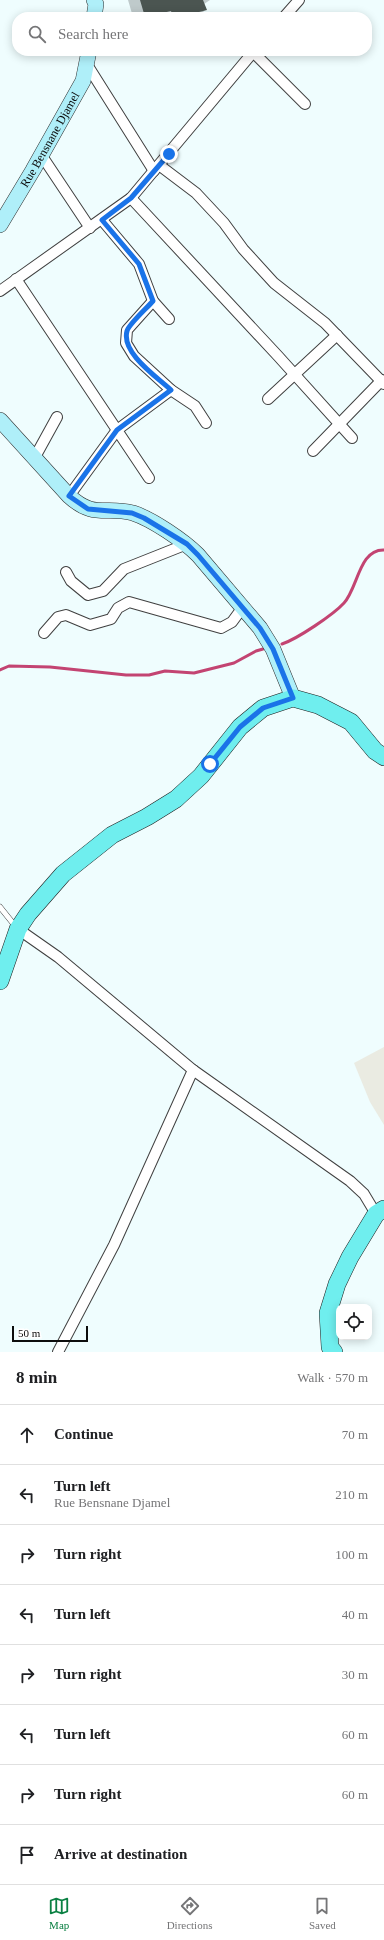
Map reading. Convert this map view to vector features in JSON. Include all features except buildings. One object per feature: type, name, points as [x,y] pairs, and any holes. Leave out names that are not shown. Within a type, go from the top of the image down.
[{"type":"main road","points":[[94,0],[96,4],[95,12]]},
{"type":"main road","name":"Rue Bensnane Djamel","points":[[0,225],[42,156],[83,81],[88,57]]},
{"type":"main road","points":[[0,420],[69,496],[88,509],[132,513],[144,518],[187,544],[260,628],[273,649],[293,698]]},
{"type":"main road","points":[[0,981],[18,929],[28,914],[63,874],[112,835],[147,817],[176,799],[201,776],[240,727],[263,708],[293,698],[318,705],[351,722],[375,751],[384,757]]},
{"type":"main road","points":[[334,1352],[330,1347],[328,1313],[338,1284],[350,1257],[380,1212]]},
{"type":"street","points":[[288,12],[299,0]]},
{"type":"street","points":[[0,291],[131,198],[251,56]]},
{"type":"street","points":[[258,56],[305,104]]},
{"type":"street","points":[[88,57],[157,168],[196,193],[224,223],[243,249],[274,283],[325,323],[383,382],[313,451]]},
{"type":"street","points":[[42,156],[90,228]]},
{"type":"street","points":[[131,198],[352,438]]},
{"type":"street","points":[[102,220],[139,264],[153,301],[169,319]]},
{"type":"street","points":[[16,279],[150,478]]},
{"type":"street","points":[[153,301],[127,330],[126,343],[134,356],[171,390],[195,406],[206,423]]},
{"type":"street","points":[[268,399],[337,336]]},
{"type":"street","points":[[69,496],[117,430],[171,390]]},
{"type":"street","points":[[35,457],[57,416]]},
{"type":"street","points":[[66,572],[71,581],[88,595],[103,591],[124,569],[187,544]]},
{"type":"street","points":[[44,633],[58,617],[66,615],[90,625],[111,619],[118,608],[129,602],[221,628],[232,622],[243,607]]},
{"type":"street","points":[[18,929],[58,957],[193,1070],[350,1181],[380,1212]]},
{"type":"street","points":[[58,1352],[114,1245],[193,1070]]},
{"type":"lane","points":[[0,907],[18,929]]},
{"type":"shaded area","points":[[384,1047],[384,1125],[370,1102],[354,1063]]},
{"type":"waterway","points":[[282,644],[305,632],[339,608],[349,596],[364,562],[376,551],[384,550]]},
{"type":"waterway","points":[[0,670],[9,666],[50,667],[126,675],[149,675],[165,671],[194,673],[234,663],[256,651],[263,649]]},
{"type":"route","points":[[169,154],[131,198],[102,220],[139,264],[153,301],[127,330],[126,343],[134,356],[171,390],[117,430],[69,496],[81,506],[88,509],[96,511],[132,513],[144,518],[187,544],[243,607],[260,628],[273,649],[293,698],[263,708],[240,727],[210,764]]}]
